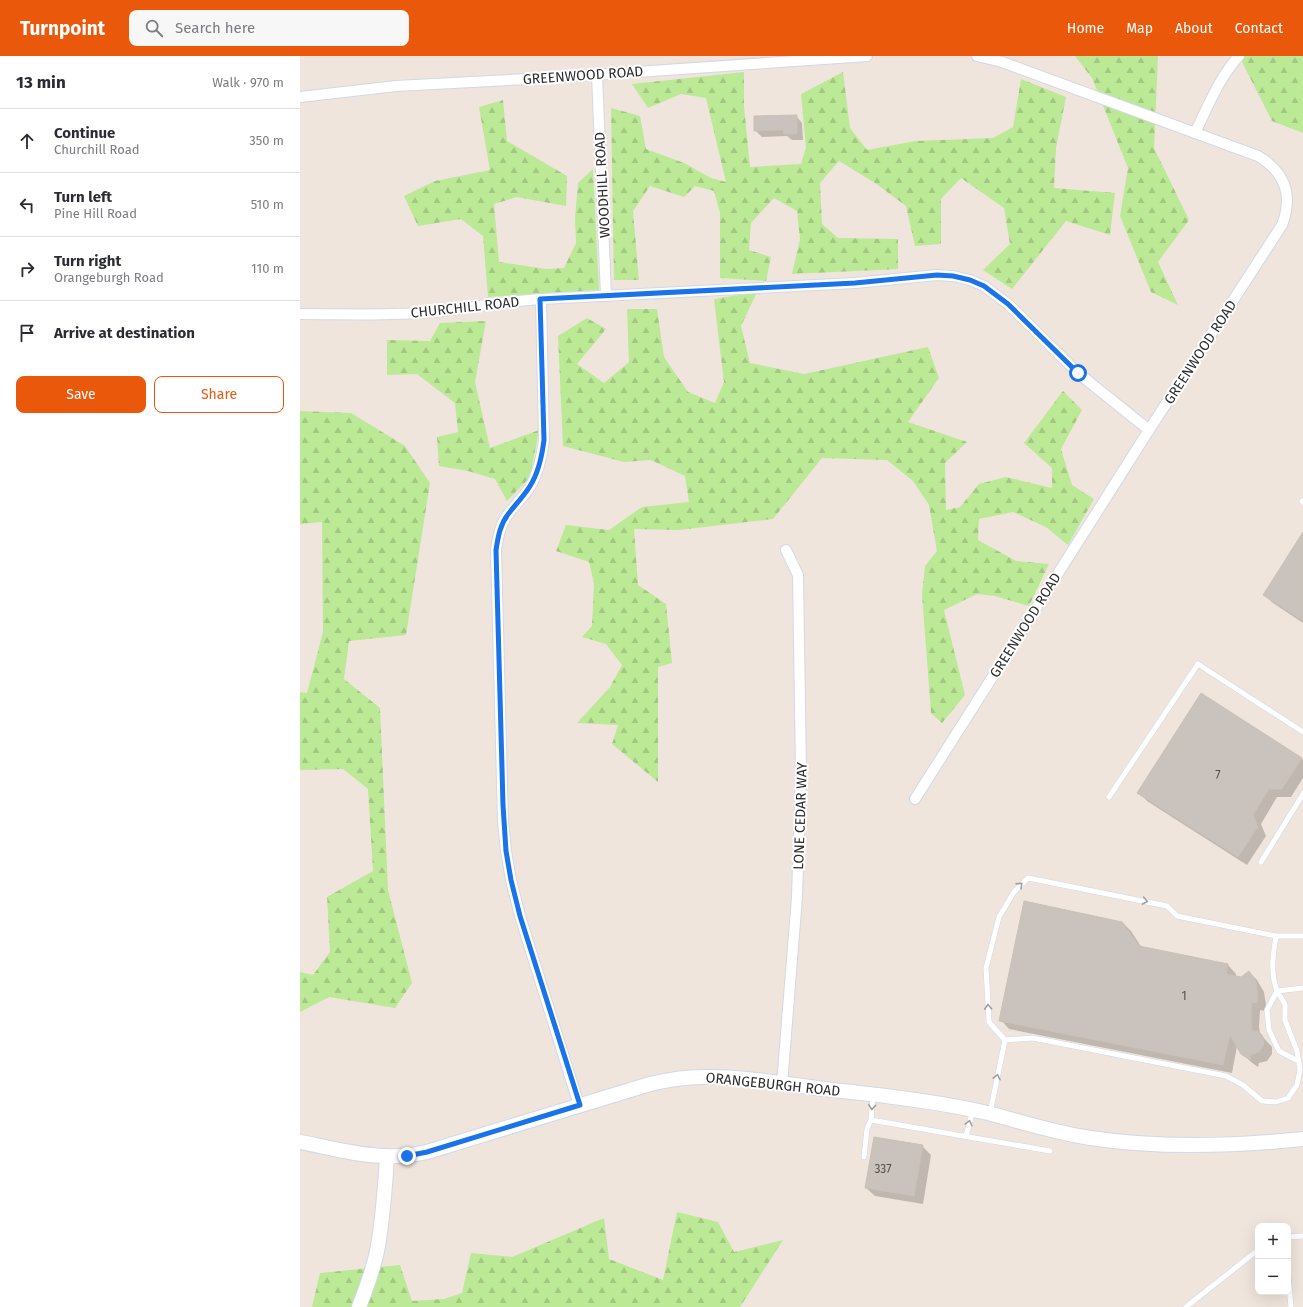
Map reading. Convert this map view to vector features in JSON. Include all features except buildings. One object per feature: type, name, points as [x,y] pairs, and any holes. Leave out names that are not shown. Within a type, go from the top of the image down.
[{"type":"street","name":"GREENWOOD ROAD","points":[[300,97],[396,86],[867,56]]},
{"type":"street","name":"GREENWOOD ROAD","points":[[915,799],[1149,430],[1282,225],[1288,202],[1282,180],[1276,170],[1258,156],[1002,62],[977,56]]},
{"type":"street","points":[[1195,133],[1220,81],[1240,56]]},
{"type":"street","name":"WOODHILL ROAD","points":[[597,74],[606,296]]},
{"type":"street","name":"CHURCHILL ROAD","points":[[300,314],[396,314],[435,312],[540,299],[855,283],[937,275],[953,276],[970,280],[984,286],[998,295],[1078,373],[1149,430]]},
{"type":"street","points":[[540,299],[544,440],[542,455],[538,470],[530,486],[508,514],[501,526],[496,550],[503,821],[511,880],[520,916],[580,1105]]},
{"type":"street","name":"LONE CEDAR WAY","points":[[782,1084],[797,897],[801,772],[798,575],[786,550]]},
{"type":"street","name":"ORANGEBURGH ROAD","points":[[300,1142],[372,1155],[407,1156],[427,1152],[650,1084],[676,1079],[702,1077],[728,1077],[871,1094],[947,1105],[1091,1138],[1149,1144],[1212,1144],[1303,1139]]},
{"type":"street","points":[[359,1307],[377,1252],[382,1222],[387,1156]]},
{"type":"lane","points":[[1109,798],[1198,664],[1303,732]]},
{"type":"lane","points":[[1261,862],[1303,794]]},
{"type":"lane","points":[[1005,1040],[989,1022],[986,968],[999,917],[1014,892],[1028,878],[1167,906],[1177,916],[1276,936],[1303,936]]},
{"type":"lane","points":[[1005,1040],[1033,1038],[1226,1076],[1242,1085],[1262,1101],[1276,1102],[1288,1098],[1297,1085],[1300,1070],[1297,1051],[1285,1020],[1285,1004],[1277,991],[1274,981],[1272,960],[1276,936]]},
{"type":"lane","points":[[1277,991],[1303,988]]},
{"type":"lane","points":[[1277,991],[1268,1010],[1269,1030],[1279,1051],[1298,1061]]},
{"type":"lane","points":[[990,1114],[1005,1040]]},
{"type":"lane","points":[[864,1157],[867,1129],[871,1120],[871,1094]]},
{"type":"lane","points":[[966,1136],[972,1110]]},
{"type":"lane","points":[[871,1120],[1050,1151]]},
{"type":"lane","points":[[1291,1237],[1303,1236]]},
{"type":"lane","points":[[1186,1307],[1255,1252]]},
{"type":"lane","points":[[1289,1295],[1290,1307]]},
{"type":"green space","points":[[1075,56],[1158,56],[1154,148],[1189,220],[1158,262],[1178,305],[1151,292],[1120,216],[1128,168],[1092,78]]},
{"type":"green space","points":[[1239,56],[1303,56],[1303,133],[1272,121]]},
{"type":"green space","points":[[744,72],[744,106],[750,167],[801,164],[806,147],[801,94],[843,72],[850,128],[867,150],[915,141],[993,138],[1013,127],[1021,79],[1066,97],[1056,148],[1054,188],[1115,193],[1110,235],[1066,221],[1012,289],[983,270],[1010,244],[1004,208],[961,178],[941,199],[941,244],[915,246],[906,206],[875,183],[839,161],[820,183],[822,224],[838,238],[898,239],[898,269],[792,274],[800,239],[797,211],[774,198],[751,223],[749,250],[771,257],[766,281],[720,278],[720,213],[714,191],[695,186],[684,197],[650,186],[633,211],[639,280],[614,280],[611,108],[640,116],[646,149],[684,163],[711,178],[726,182],[706,98],[681,94],[648,108],[632,84]]},
{"type":"green space","points":[[503,100],[507,141],[567,176],[566,206],[517,197],[494,204],[499,262],[546,269],[564,268],[576,243],[575,218],[578,183],[593,169],[599,290],[488,297],[483,236],[461,219],[418,226],[404,196],[435,181],[490,170],[479,107]]},
{"type":"green space","points":[[757,292],[741,326],[750,363],[804,374],[928,347],[939,378],[908,422],[967,442],[945,463],[946,510],[960,507],[979,484],[1006,477],[1052,488],[1052,468],[1024,443],[1063,391],[1082,410],[1061,449],[1072,485],[1094,499],[1068,545],[1046,527],[1013,512],[979,519],[978,540],[1016,561],[1049,564],[1029,606],[995,596],[977,594],[944,610],[965,695],[942,723],[931,713],[922,595],[925,566],[937,551],[929,505],[913,481],[887,460],[822,458],[773,519],[679,530],[634,529],[638,585],[666,604],[672,663],[658,667],[658,782],[612,744],[618,725],[577,723],[610,687],[622,665],[606,644],[582,637],[592,626],[594,583],[589,562],[556,551],[566,525],[609,530],[642,507],[689,502],[685,476],[651,460],[624,462],[563,446],[558,336],[587,318],[606,329],[577,364],[604,383],[629,362],[627,309],[657,309],[664,357],[688,392],[715,403],[724,382],[714,299]]},
{"type":"green space","points":[[486,321],[475,382],[490,448],[539,430],[530,477],[507,501],[495,479],[468,471],[439,466],[437,437],[458,432],[455,403],[417,374],[387,375],[387,340],[430,341],[440,323]]},
{"type":"green space","points":[[300,411],[351,413],[405,446],[430,483],[406,635],[349,641],[344,679],[380,708],[388,890],[412,983],[395,1008],[329,997],[300,1012],[300,972],[313,975],[330,952],[327,897],[373,871],[368,789],[343,769],[300,770],[300,692],[307,693],[323,632],[322,522],[300,524]]},
{"type":"green space","points":[[677,1212],[718,1222],[734,1252],[783,1240],[740,1307],[312,1307],[320,1273],[400,1265],[412,1301],[444,1299],[462,1293],[471,1253],[512,1257],[604,1218],[609,1259],[663,1280]]},
{"type":"route","points":[[407,1156],[427,1152],[580,1105],[520,916],[511,880],[503,821],[496,550],[501,526],[508,514],[530,486],[538,470],[542,455],[544,440],[540,299],[855,283],[937,275],[953,276],[970,280],[984,286],[998,295],[1078,373]]}]
